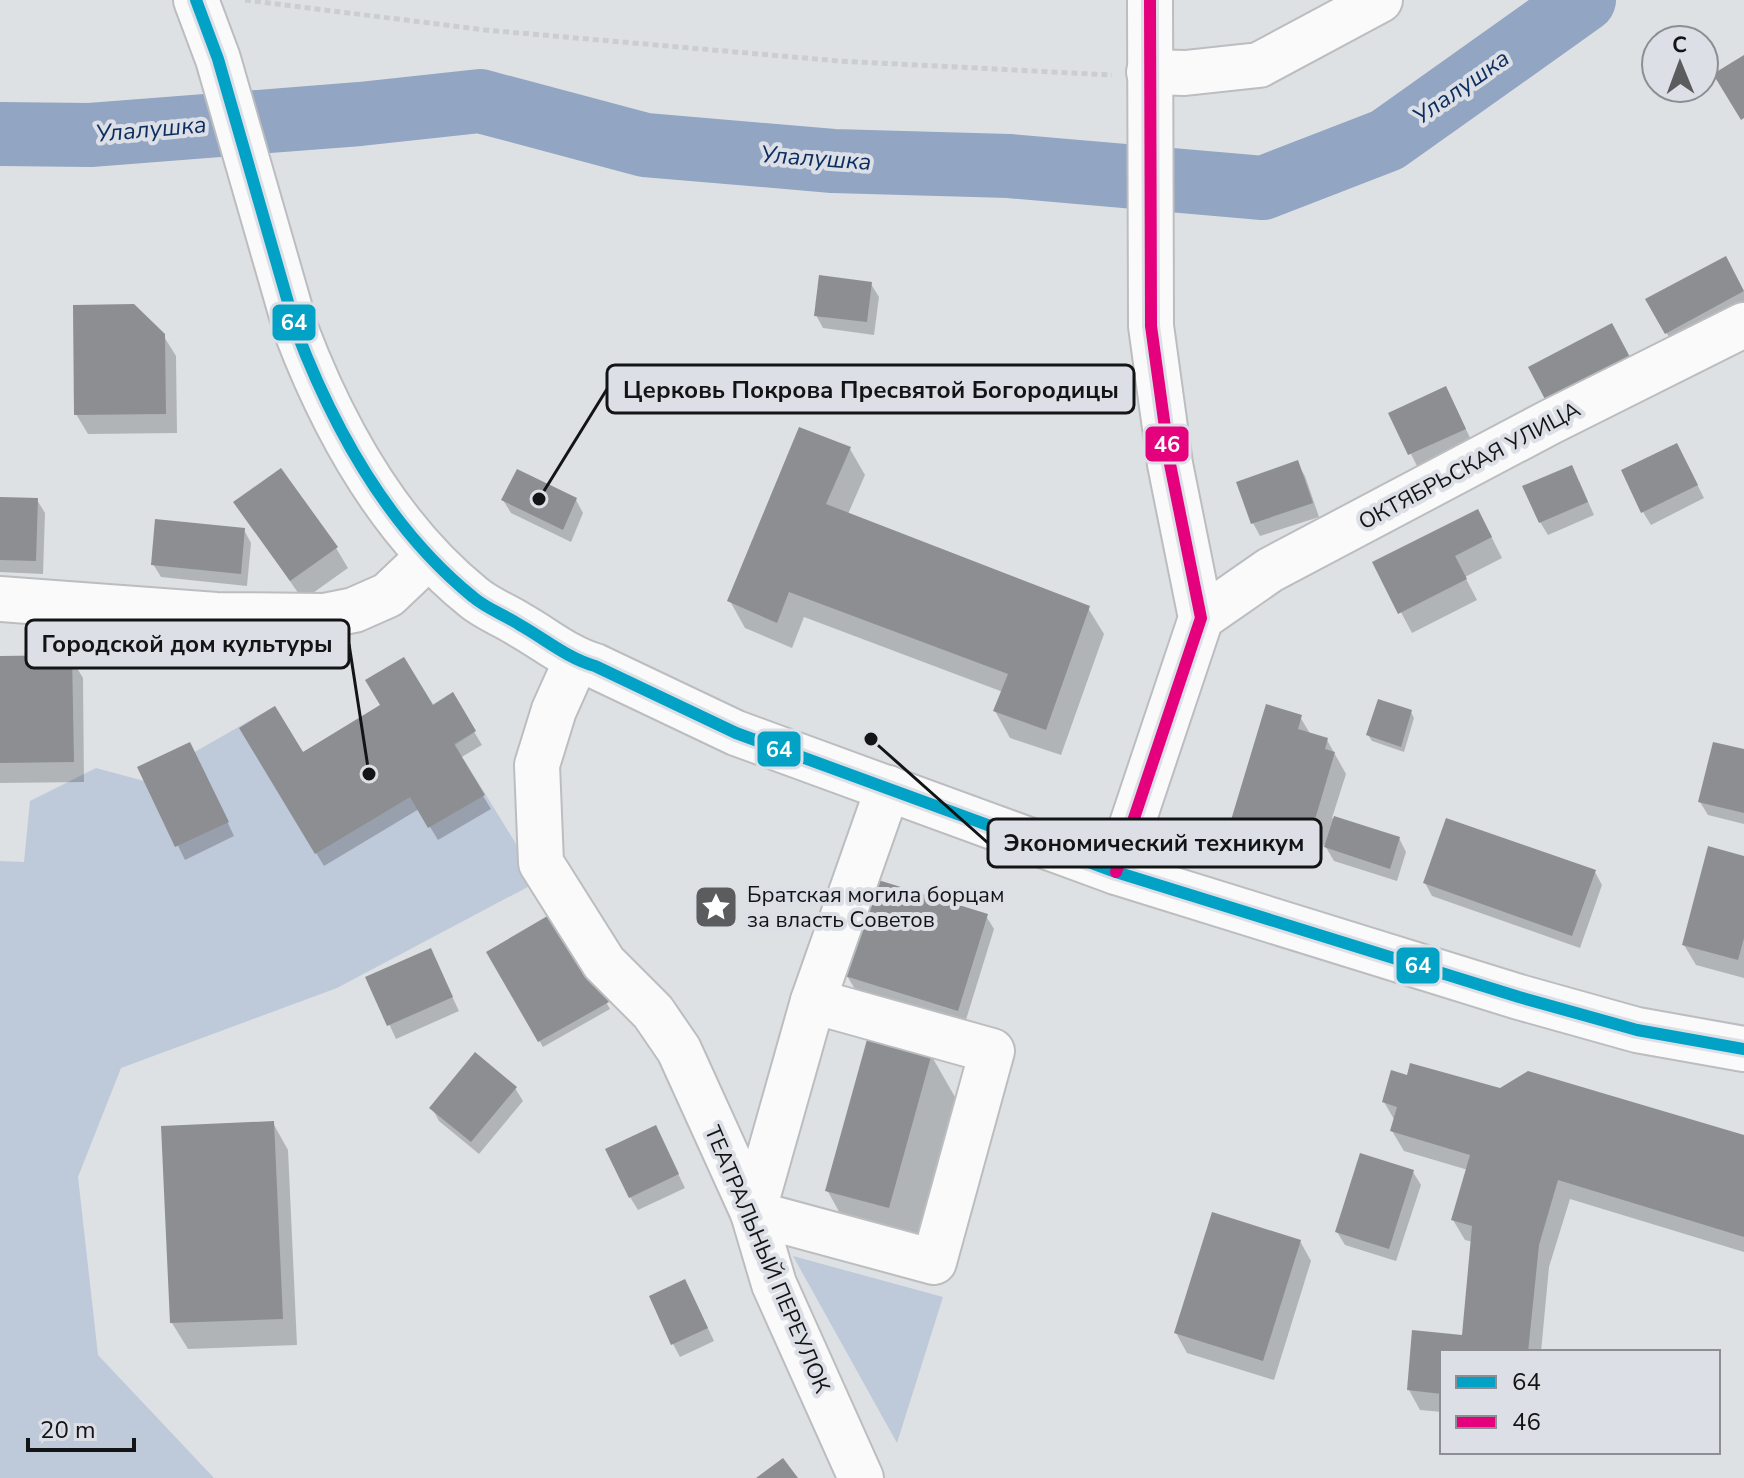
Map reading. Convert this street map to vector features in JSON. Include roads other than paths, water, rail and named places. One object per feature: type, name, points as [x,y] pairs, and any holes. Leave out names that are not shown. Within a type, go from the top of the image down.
[{"type":"street","points":[[196,0],[218,59],[296,330],[311,370],[380,497],[428,557],[475,600],[522,625],[576,661],[595,666],[736,733],[1116,872],[1519,997],[1637,1030],[1744,1049]]},
{"type":"street","points":[[218,59],[219,0]]},
{"type":"street","points":[[1116,872],[1201,618],[1170,464],[1151,326],[1149,243],[1137,80],[1150,0]]},
{"type":"street","points":[[1137,80],[1259,65],[1380,0]]},
{"type":"street","name":"ОКТЯБРЬСКАЯ УЛИЦА","points":[[1201,618],[1284,563],[1550,422],[1744,325]]},
{"type":"street","points":[[0,599],[216,615],[324,616],[354,610],[388,595],[428,557]]},
{"type":"street","name":"ТЕАТРАЛЬНЫЙ ПЕРЕУЛОК","points":[[576,661],[554,710],[537,765],[541,863],[604,963],[653,1012],[679,1050],[753,1213],[774,1284],[861,1478]]},
{"type":"street","points":[[813,1001],[992,1051],[934,1262],[753,1213],[813,1001],[888,788]]},
{"type":"waterway","name":"Улалушка","points":[[0,134],[90,135],[360,114],[480,101],[645,145],[833,161],[1009,166],[1263,188],[1387,140],[1584,0]]},
{"type":"place","name":"Церковь Покрова Пресвятой Богородицы","points":[[539,499]]},
{"type":"place","name":"Экономический техникум","points":[[871,739]]},
{"type":"place","name":"Городской дом культуры","points":[[369,774]]},
{"type":"place","name":"Братская могила борцам за власть Советов","points":[[716,907]]}]
